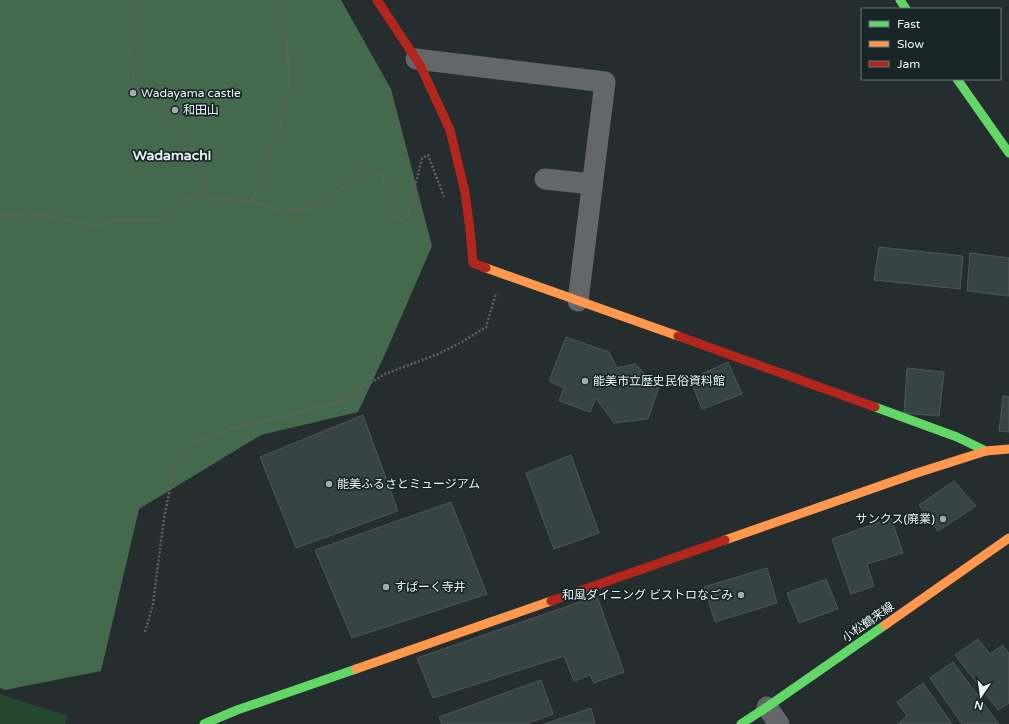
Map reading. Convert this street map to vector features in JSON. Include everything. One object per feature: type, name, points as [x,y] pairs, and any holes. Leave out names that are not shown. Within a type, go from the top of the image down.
[{"type":"street","points":[[376,0],[420,65],[450,130],[465,192],[473,263],[957,437],[986,451]]},
{"type":"street","points":[[416,59],[605,82],[578,301]]},
{"type":"street","points":[[958,80],[1009,153]]},
{"type":"street","points":[[545,179],[592,184]]},
{"type":"street","points":[[204,724],[237,710],[282,694],[917,473],[986,451],[1009,449]]},
{"type":"street","name":"小松鶴来線","points":[[741,724],[1009,538]]},
{"type":"street","points":[[767,707],[779,724]]},
{"type":"path","points":[[138,0],[129,46],[134,81],[156,109],[191,142],[209,198]]},
{"type":"path","points":[[252,201],[290,98],[287,37],[270,0]]},
{"type":"path","points":[[0,216],[27,213],[96,226],[118,219],[157,220],[183,201],[197,197],[252,201],[280,212],[314,208],[367,172],[374,170],[383,177],[394,218],[403,220],[408,216],[422,158],[428,156],[444,198]]},
{"type":"path","points":[[145,632],[152,604],[164,518],[176,460],[198,440],[230,429],[299,413],[342,400],[385,374],[438,354],[462,342],[486,327],[502,274]]},
{"type":"green space","points":[[0,0],[341,0],[391,89],[432,246],[358,412],[261,435],[139,509],[101,671],[5,690],[0,688]]},
{"type":"green space","points":[[0,694],[68,716],[65,724],[0,724]]},
{"type":"building","points":[[879,247],[963,256],[960,289],[874,280]]},
{"type":"building","points":[[970,253],[1009,258],[1009,296],[967,291]]},
{"type":"building","points":[[566,337],[609,352],[617,368],[635,364],[659,387],[648,419],[614,423],[596,398],[590,412],[559,401],[564,388],[549,381]]},
{"type":"building","points":[[728,362],[742,394],[702,409],[690,379]]},
{"type":"building","points":[[907,368],[944,372],[939,416],[904,413]]},
{"type":"building","points":[[1003,396],[1009,397],[1009,432],[999,431]]},
{"type":"building","name":"能美ふるさとミュージアム","points":[[363,415],[398,511],[296,548],[260,457]]},
{"type":"building","points":[[571,455],[599,533],[554,549],[526,473]]},
{"type":"building","name":"サンクス(廃業)","points":[[954,481],[976,506],[938,531],[919,505]]},
{"type":"building","points":[[451,502],[487,594],[352,638],[315,550]]},
{"type":"building","points":[[891,518],[903,553],[867,564],[874,586],[851,594],[832,539]]},
{"type":"building","name":"和風ダイニング ビストロなごみ","points":[[767,568],[777,603],[715,622],[704,587]]},
{"type":"building","points":[[826,579],[838,609],[799,623],[787,593]]},
{"type":"building","points":[[597,596],[624,672],[594,683],[590,675],[574,681],[564,656],[433,698],[417,658]]},
{"type":"building","points":[[978,639],[990,654],[1003,645],[1009,654],[1009,703],[998,710],[955,655]]},
{"type":"building","points":[[953,662],[999,724],[962,724],[930,678]]},
{"type":"building","points":[[541,680],[553,714],[526,724],[442,724],[439,717]]},
{"type":"building","points":[[923,683],[952,724],[897,724],[907,716],[897,702]]},
{"type":"building","points":[[591,708],[595,724],[544,724]]},
{"type":"traffic: fast","points":[[900,0],[905,8]]},
{"type":"traffic: fast","points":[[958,80],[1009,153]]},
{"type":"traffic: fast","points":[[875,407],[957,437],[986,451]]},
{"type":"traffic: fast","points":[[741,724],[885,625]]},
{"type":"traffic: fast","points":[[204,724],[237,710],[356,669]]},
{"type":"traffic: slow","points":[[486,268],[678,336]]},
{"type":"traffic: slow","points":[[725,540],[917,473],[986,451],[1009,449]]},
{"type":"traffic: slow","points":[[885,625],[1009,538]]},
{"type":"traffic: slow","points":[[356,669],[551,601]]},
{"type":"traffic: jam","points":[[377,0],[420,65],[450,130],[465,192],[473,263],[486,268]]},
{"type":"traffic: jam","points":[[678,336],[875,407]]},
{"type":"traffic: jam","points":[[551,601],[725,540]]},
{"type":"place","name":"Wadayama castle","points":[[133,93]]},
{"type":"place","name":"和田山","points":[[175,110]]},
{"type":"place","name":"能美市立歴史民俗資料館","points":[[585,381]]},
{"type":"place","name":"能美ふるさとミュージアム","points":[[329,484]]},
{"type":"place","name":"サンクス(廃業)","points":[[943,519]]},
{"type":"place","name":"すぱーく寺井","points":[[386,587]]},
{"type":"place","name":"和風ダイニング ビストロなごみ","points":[[741,595]]},
{"type":"district","name":"Wadamachi","points":[[172,155]]}]
